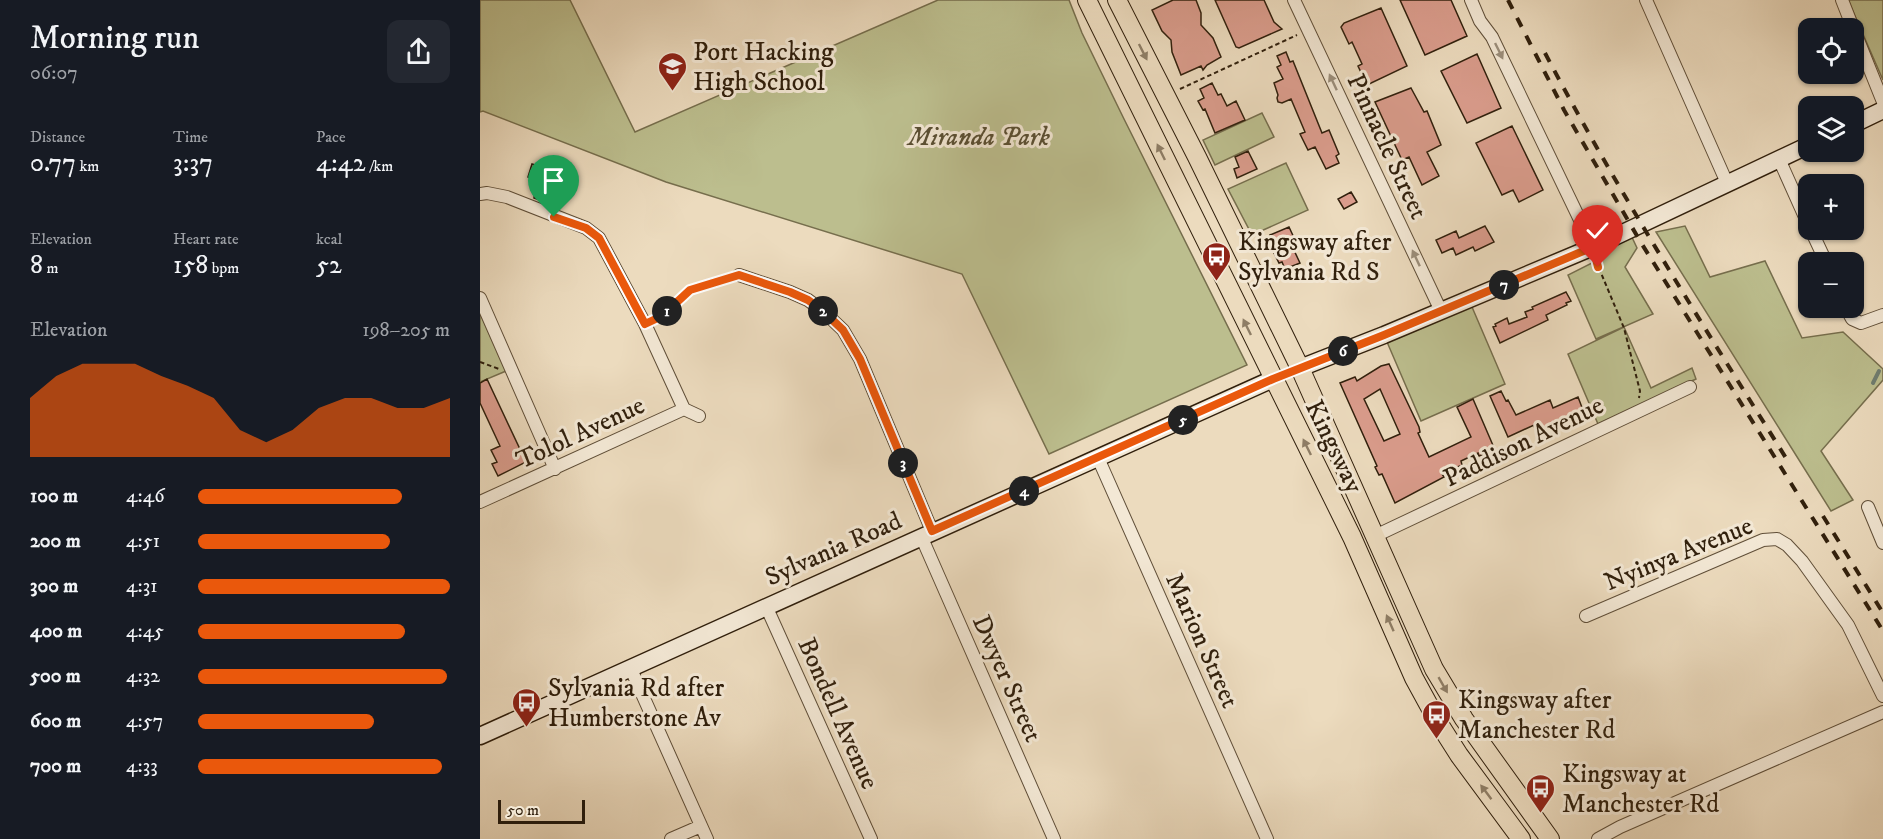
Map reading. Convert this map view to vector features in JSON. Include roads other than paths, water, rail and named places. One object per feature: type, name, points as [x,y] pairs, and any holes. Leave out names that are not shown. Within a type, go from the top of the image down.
[{"type":"main road","name":"Kingsway","points":[[1087,0],[1352,537],[1414,678],[1459,755],[1521,839]]},
{"type":"main road","name":"Kingsway","points":[[1117,0],[1300,368],[1434,669],[1464,719],[1550,839]]},
{"type":"main road","points":[[1273,379],[1300,368]]},
{"type":"street","name":"Pinnacle Street","points":[[1294,0],[1441,311]]},
{"type":"street","points":[[1471,0],[1480,21],[1492,37],[1593,247]]},
{"type":"street","points":[[1646,0],[1727,183]]},
{"type":"street","points":[[1842,0],[1849,18]]},
{"type":"street","points":[[1864,54],[1883,102]]},
{"type":"street","points":[[1864,119],[1883,110]]},
{"type":"street","points":[[1300,368],[1593,247],[1798,150]]},
{"type":"street","points":[[1779,159],[1798,201]]},
{"type":"street","points":[[480,194],[507,197],[586,228],[599,238],[645,324],[684,409]]},
{"type":"street","name":"Dwyer Street","points":[[739,275],[808,300],[843,330],[860,359],[927,533],[1054,839]]},
{"type":"street","points":[[480,298],[555,469]]},
{"type":"street","points":[[1851,318],[1861,323],[1883,315]]},
{"type":"street","name":"Sylvania Road","points":[[480,736],[1273,379]]},
{"type":"street","name":"Paddison Avenue","points":[[1375,536],[1690,387]]},
{"type":"street","name":"Tolol Avenue","points":[[480,502],[684,409],[699,416]]},
{"type":"street","name":"Marion Street","points":[[1098,458],[1267,839]]},
{"type":"street","points":[[1868,507],[1883,543]]},
{"type":"street","name":"Nyinya Avenue","points":[[1586,616],[1763,540],[1777,539],[1787,545],[1802,561],[1848,625],[1883,696]]},
{"type":"street","name":"Bondell Avenue","points":[[766,606],[871,839]]},
{"type":"street","points":[[630,667],[707,839]]},
{"type":"street","points":[[1598,839],[1620,827],[1883,712]]},
{"type":"street","points":[[671,839],[701,826]]},
{"type":"waterway","points":[[1873,383],[1879,371]]},
{"type":"railway","points":[[1508,0],[1564,110],[1640,241],[1883,631]]},
{"type":"railway","points":[[1545,53],[1631,207],[1786,458]]},
{"type":"railway","points":[[1823,516],[1883,613]]},
{"type":"place","name":"Port Hacking High School","points":[[672,92]]},
{"type":"place","name":"Kingsway after Sylvania Rd S","points":[[1217,282]]},
{"type":"place","name":"Sylvania Rd after Humberstone Av","points":[[527,728]]},
{"type":"place","name":"Kingsway after Manchester Rd","points":[[1437,740]]},
{"type":"place","name":"Kingsway at Manchester Rd","points":[[1541,814]]},
{"type":"park label","name":"Miranda Park","points":[[979,136]]}]
